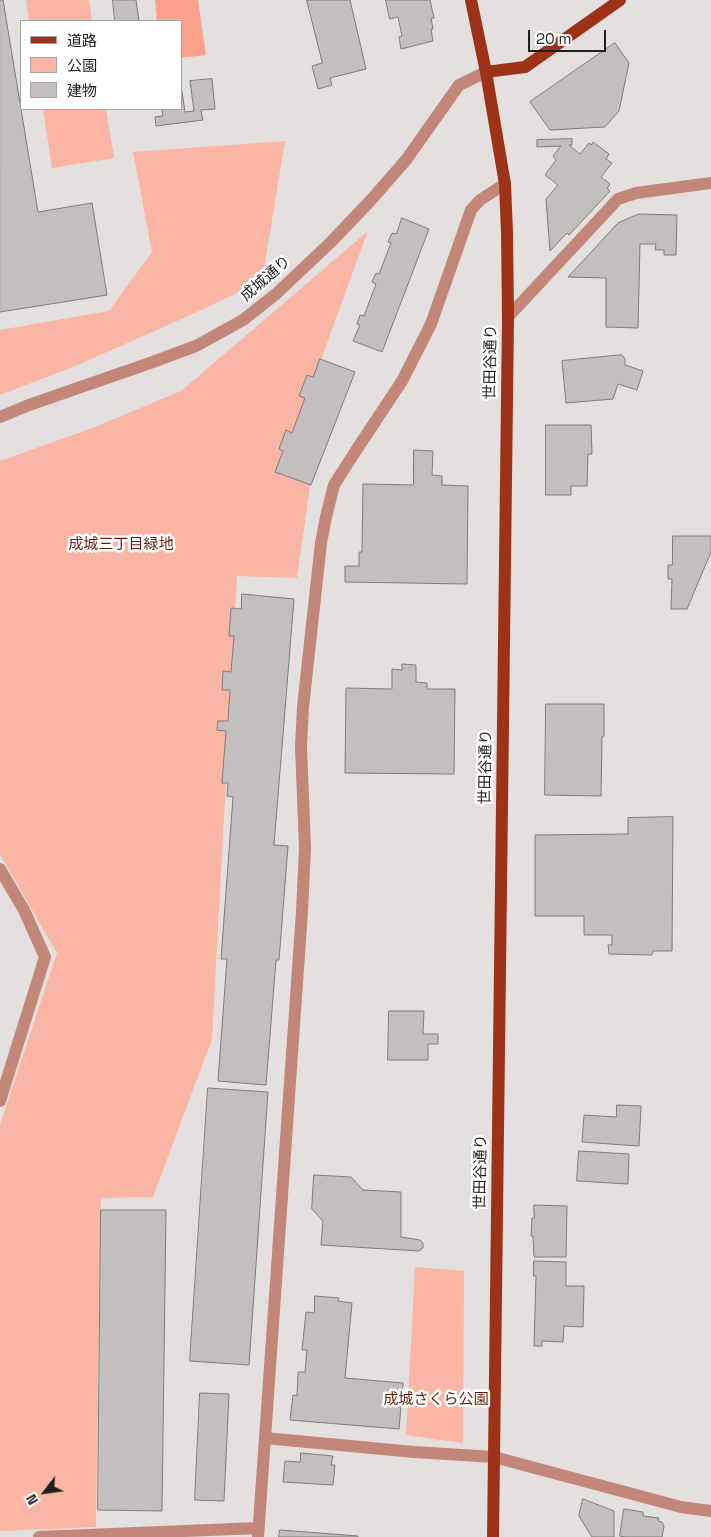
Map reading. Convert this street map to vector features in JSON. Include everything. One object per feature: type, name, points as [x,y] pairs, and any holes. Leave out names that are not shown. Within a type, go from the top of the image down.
[{"type":"main road","name":"世田谷通り","points":[[471,0],[486,72],[504,184],[508,233],[493,1537]]},
{"type":"main road","points":[[486,72],[525,66],[620,0]]},
{"type":"street","name":"成城通り","points":[[0,417],[196,346],[243,320],[276,294],[331,242],[371,200],[406,160],[459,85],[486,72]]},
{"type":"street","points":[[508,318],[618,199],[636,193],[711,183]]},
{"type":"street","points":[[39,1537],[258,1533],[303,903],[305,848],[301,747],[303,707],[321,544],[334,486],[402,381],[431,324],[471,210],[480,200],[504,184]]},
{"type":"street","points":[[0,870],[24,910],[45,957],[0,1101]]},
{"type":"street","points":[[265,1438],[414,1452],[494,1457],[692,1509],[711,1511]]},
{"type":"green space","points":[[26,0],[89,0],[92,20],[29,20]]},
{"type":"green space","points":[[43,110],[106,110],[114,158],[52,168]]},
{"type":"green space","points":[[285,141],[262,281],[73,367],[0,395],[0,330],[109,311],[152,252],[133,152]]},
{"type":"green space","name":"成城三丁目緑地","points":[[368,231],[283,463],[311,479],[297,578],[237,576],[212,1039],[153,1197],[101,1198],[96,1527],[0,1531],[0,1125],[57,953],[0,854],[0,461],[95,427],[181,391]]},
{"type":"green space","name":"成城さくら公園","points":[[415,1267],[464,1271],[463,1443],[406,1435]]},
{"type":"shaded area","points":[[155,0],[198,0],[206,55],[182,58],[182,20],[157,20]]},
{"type":"building","points":[[0,0],[3,0],[38,212],[92,203],[107,295],[0,312]]},
{"type":"building","points":[[113,0],[136,0],[139,20],[115,20]]},
{"type":"building","points":[[307,0],[350,0],[366,69],[330,78],[332,85],[318,89],[312,66],[322,63]]},
{"type":"building","points":[[386,0],[430,0],[434,18],[431,18],[433,41],[401,49],[399,37],[402,36],[398,17],[390,19]]},
{"type":"building","points":[[615,43],[629,63],[619,111],[605,127],[550,130],[530,102]]},
{"type":"building","points":[[212,79],[215,109],[201,110],[203,120],[156,126],[155,117],[163,116],[162,110],[182,110],[182,92],[185,112],[194,111],[190,81]]},
{"type":"building","points":[[572,139],[572,145],[569,145],[580,154],[589,143],[591,145],[593,142],[609,154],[606,159],[612,163],[601,177],[610,184],[607,188],[610,191],[569,235],[567,233],[550,251],[546,199],[558,185],[545,175],[556,160],[553,156],[561,146],[537,147],[537,140]]},
{"type":"building","points":[[639,214],[677,215],[676,255],[664,255],[664,250],[655,250],[656,244],[640,244],[638,328],[606,327],[606,278],[568,277],[618,223]]},
{"type":"building","points":[[402,218],[429,229],[382,352],[353,341],[360,325],[357,324],[360,315],[364,316],[376,284],[372,282],[376,273],[379,274],[391,243],[388,242],[392,233],[396,234]]},
{"type":"building","points":[[622,355],[625,359],[625,365],[643,371],[637,390],[618,384],[613,399],[566,403],[562,361]]},
{"type":"building","points":[[320,359],[355,372],[311,485],[275,472],[283,451],[279,449],[286,430],[292,433],[305,398],[299,396],[307,375],[313,377]]},
{"type":"building","points":[[546,425],[591,425],[592,454],[588,454],[587,486],[571,486],[571,495],[546,495]]},
{"type":"building","points":[[414,450],[433,451],[432,475],[442,476],[442,485],[468,486],[467,584],[345,582],[345,566],[359,566],[359,552],[362,552],[363,484],[413,485]]},
{"type":"building","points":[[673,536],[711,536],[711,552],[687,609],[671,609],[672,579],[668,579],[668,565],[672,565]]},
{"type":"building","points":[[242,594],[294,599],[274,845],[288,846],[266,1085],[218,1081],[227,959],[221,959],[233,797],[227,796],[228,783],[222,783],[226,731],[217,730],[218,721],[228,721],[230,690],[222,690],[223,671],[231,672],[234,636],[229,636],[231,608],[241,609]]},
{"type":"building","points":[[402,664],[416,665],[416,682],[427,683],[427,689],[455,689],[454,774],[345,773],[346,688],[392,689],[392,669],[402,670]]},
{"type":"building","points":[[546,704],[604,704],[601,796],[545,795]]},
{"type":"building","points":[[673,817],[672,951],[653,951],[652,955],[609,954],[608,945],[612,945],[612,935],[584,935],[584,916],[535,916],[535,835],[628,834],[628,818]]},
{"type":"building","points":[[389,1011],[424,1011],[423,1034],[438,1034],[438,1044],[428,1044],[428,1060],[388,1060]]},
{"type":"building","points":[[208,1088],[268,1092],[249,1365],[190,1361]]},
{"type":"building","points":[[617,1105],[641,1106],[639,1146],[582,1142],[584,1115],[616,1117]]},
{"type":"building","points":[[579,1151],[629,1154],[628,1184],[577,1181]]},
{"type":"building","points":[[314,1175],[351,1177],[363,1190],[401,1192],[401,1237],[420,1240],[423,1243],[423,1248],[419,1251],[321,1245],[323,1221],[312,1209]]},
{"type":"building","points":[[534,1205],[567,1206],[566,1257],[534,1257],[533,1236],[531,1236]]},
{"type":"building","points":[[101,1210],[166,1210],[162,1511],[98,1510]]},
{"type":"building","points":[[534,1261],[566,1262],[566,1286],[584,1286],[583,1327],[564,1326],[563,1342],[542,1341],[542,1346],[534,1346],[536,1276],[534,1276]]},
{"type":"building","points":[[315,1296],[339,1298],[338,1301],[352,1303],[345,1378],[403,1383],[399,1429],[290,1420],[293,1395],[297,1396],[298,1372],[305,1372],[307,1350],[302,1350],[306,1312],[314,1313]]},
{"type":"building","points":[[200,1393],[229,1394],[224,1501],[195,1500]]},
{"type":"building","points":[[301,1453],[333,1456],[331,1465],[335,1465],[333,1485],[283,1482],[285,1461],[300,1462]]},
{"type":"building","points":[[583,1499],[614,1511],[614,1537],[592,1537],[579,1516]]},
{"type":"building","points":[[624,1509],[643,1512],[643,1516],[659,1518],[658,1521],[662,1522],[664,1527],[662,1537],[620,1536]]},
{"type":"building","points":[[280,1530],[358,1536],[358,1537],[279,1537]]}]
